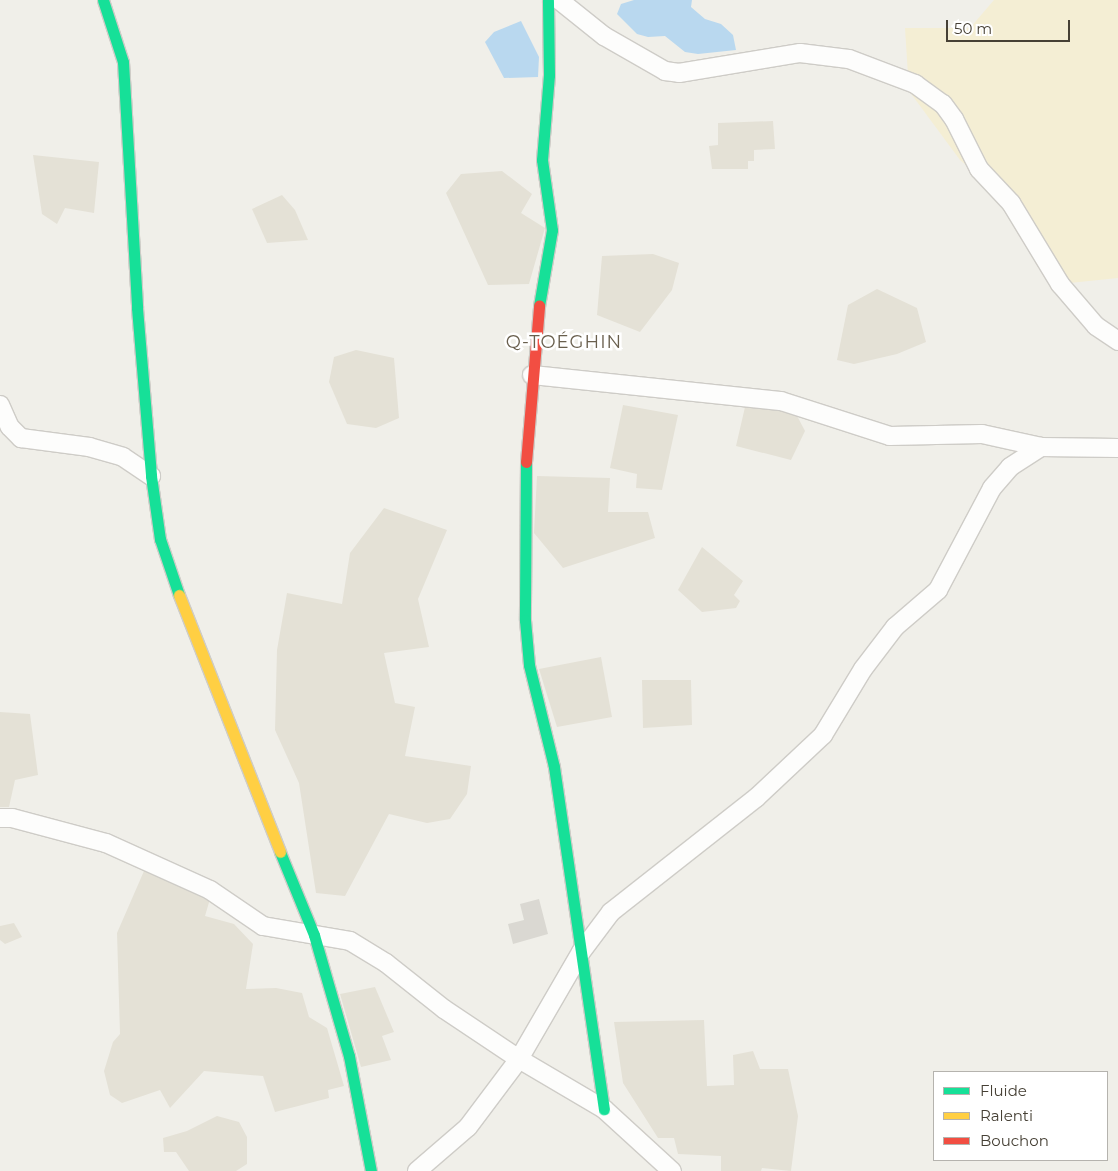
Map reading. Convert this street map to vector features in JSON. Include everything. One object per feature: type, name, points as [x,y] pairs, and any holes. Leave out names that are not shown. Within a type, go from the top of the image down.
[{"type":"street","points":[[103,0],[123,62],[151,476],[160,539],[197,647],[314,935],[349,1056],[371,1171]]},
{"type":"street","points":[[548,0],[549,76],[542,160],[552,230],[544,263],[532,375],[525,479],[525,620],[529,665],[554,767],[604,1109]]},
{"type":"street","points":[[559,0],[604,36],[665,71],[679,73],[800,53],[849,59],[915,84],[943,104],[954,119],[979,170],[1011,203],[1060,284],[1096,326],[1118,341]]},
{"type":"street","points":[[532,375],[781,401],[890,436],[982,434],[1041,447],[1118,448]]},
{"type":"street","points":[[0,404],[10,427],[21,438],[88,447],[122,456],[151,476]]},
{"type":"street","points":[[417,1171],[468,1127],[519,1060],[581,952],[612,912],[756,798],[823,735],[863,669],[894,627],[938,590],[992,488],[1010,467],[1041,447]]},
{"type":"street","points":[[0,818],[12,818],[106,843],[210,890],[263,926],[350,940],[386,963],[444,1010],[519,1060],[604,1109],[672,1171]]},
{"type":"shaded area","points":[[773,121],[775,149],[754,150],[754,161],[748,161],[748,169],[712,169],[709,146],[718,145],[718,123]]},
{"type":"shaded area","points":[[33,155],[99,162],[94,213],[65,208],[57,224],[42,214]]},
{"type":"shaded area","points":[[502,171],[532,194],[521,213],[545,228],[529,284],[488,285],[446,193],[461,174]]},
{"type":"shaded area","points":[[282,195],[295,210],[308,240],[267,243],[252,209]]},
{"type":"shaded area","points":[[653,254],[679,263],[672,290],[640,332],[597,315],[602,256]]},
{"type":"shaded area","points":[[877,289],[917,308],[926,342],[897,354],[854,364],[837,360],[848,305]]},
{"type":"shaded area","points":[[356,350],[394,358],[399,418],[376,428],[347,424],[329,382],[334,357]]},
{"type":"shaded area","points":[[623,405],[678,415],[662,490],[636,488],[637,474],[610,468]]},
{"type":"shaded area","points":[[763,405],[795,412],[805,431],[791,460],[736,446],[745,407]]},
{"type":"shaded area","points":[[537,476],[610,478],[608,512],[648,512],[655,538],[563,568],[534,533]]},
{"type":"shaded area","points":[[384,508],[447,530],[418,599],[429,647],[384,653],[395,703],[415,707],[405,756],[471,766],[467,794],[450,819],[427,823],[389,814],[345,896],[316,893],[299,783],[275,730],[277,650],[287,593],[342,604],[350,553]]},
{"type":"shaded area","points":[[702,547],[743,581],[734,595],[740,601],[736,608],[702,612],[678,590]]},
{"type":"shaded area","points":[[601,657],[612,717],[557,727],[539,669]]},
{"type":"shaded area","points":[[642,680],[691,680],[692,725],[643,728]]},
{"type":"shaded area","points":[[0,712],[30,714],[38,775],[15,780],[9,807],[0,807]]},
{"type":"shaded area","points":[[144,871],[210,899],[205,916],[234,924],[253,944],[246,989],[276,988],[302,993],[309,1017],[327,1028],[344,1086],[328,1090],[329,1098],[275,1112],[263,1076],[204,1071],[170,1108],[160,1090],[122,1103],[110,1095],[104,1071],[113,1042],[120,1034],[117,933]]},
{"type":"shaded area","points":[[14,923],[22,937],[5,944],[0,940],[0,926]]},
{"type":"shaded area","points":[[375,987],[394,1032],[382,1036],[391,1060],[361,1067],[340,994]]},
{"type":"shaded area","points":[[704,1020],[707,1086],[734,1085],[733,1055],[753,1051],[760,1069],[788,1069],[798,1116],[791,1171],[762,1168],[761,1171],[721,1171],[721,1156],[678,1154],[674,1138],[658,1138],[623,1083],[614,1022]]},
{"type":"shaded area","points":[[217,1116],[239,1122],[247,1137],[247,1164],[236,1171],[189,1171],[176,1152],[164,1152],[163,1138],[187,1131]]},
{"type":"sand","points":[[994,0],[1118,0],[1118,278],[1060,284],[1011,203],[960,160],[909,91],[905,28],[970,28]]},
{"type":"water","points":[[634,0],[692,0],[691,7],[705,19],[721,24],[733,35],[736,50],[698,54],[685,52],[665,36],[648,37],[637,34],[617,14],[621,4]]},
{"type":"water","points":[[521,21],[539,57],[538,77],[504,78],[485,42],[494,32]]},
{"type":"building","points":[[539,899],[548,934],[513,944],[508,924],[524,920],[520,904]]},
{"type":"traffic: fast","points":[[103,0],[123,62],[137,308],[151,476],[160,539],[179,595]]},
{"type":"traffic: fast","points":[[539,306],[552,230],[542,160],[549,75],[548,0]]},
{"type":"traffic: fast","points":[[526,462],[525,620],[529,665],[554,767],[604,1109]]},
{"type":"traffic: fast","points":[[280,852],[314,935],[349,1056],[371,1171]]},
{"type":"traffic: slow","points":[[179,595],[280,852]]},
{"type":"traffic: jam","points":[[526,462],[539,306]]},
{"type":"district","name":"Q-TOÉGHIN","points":[[564,342]]}]
